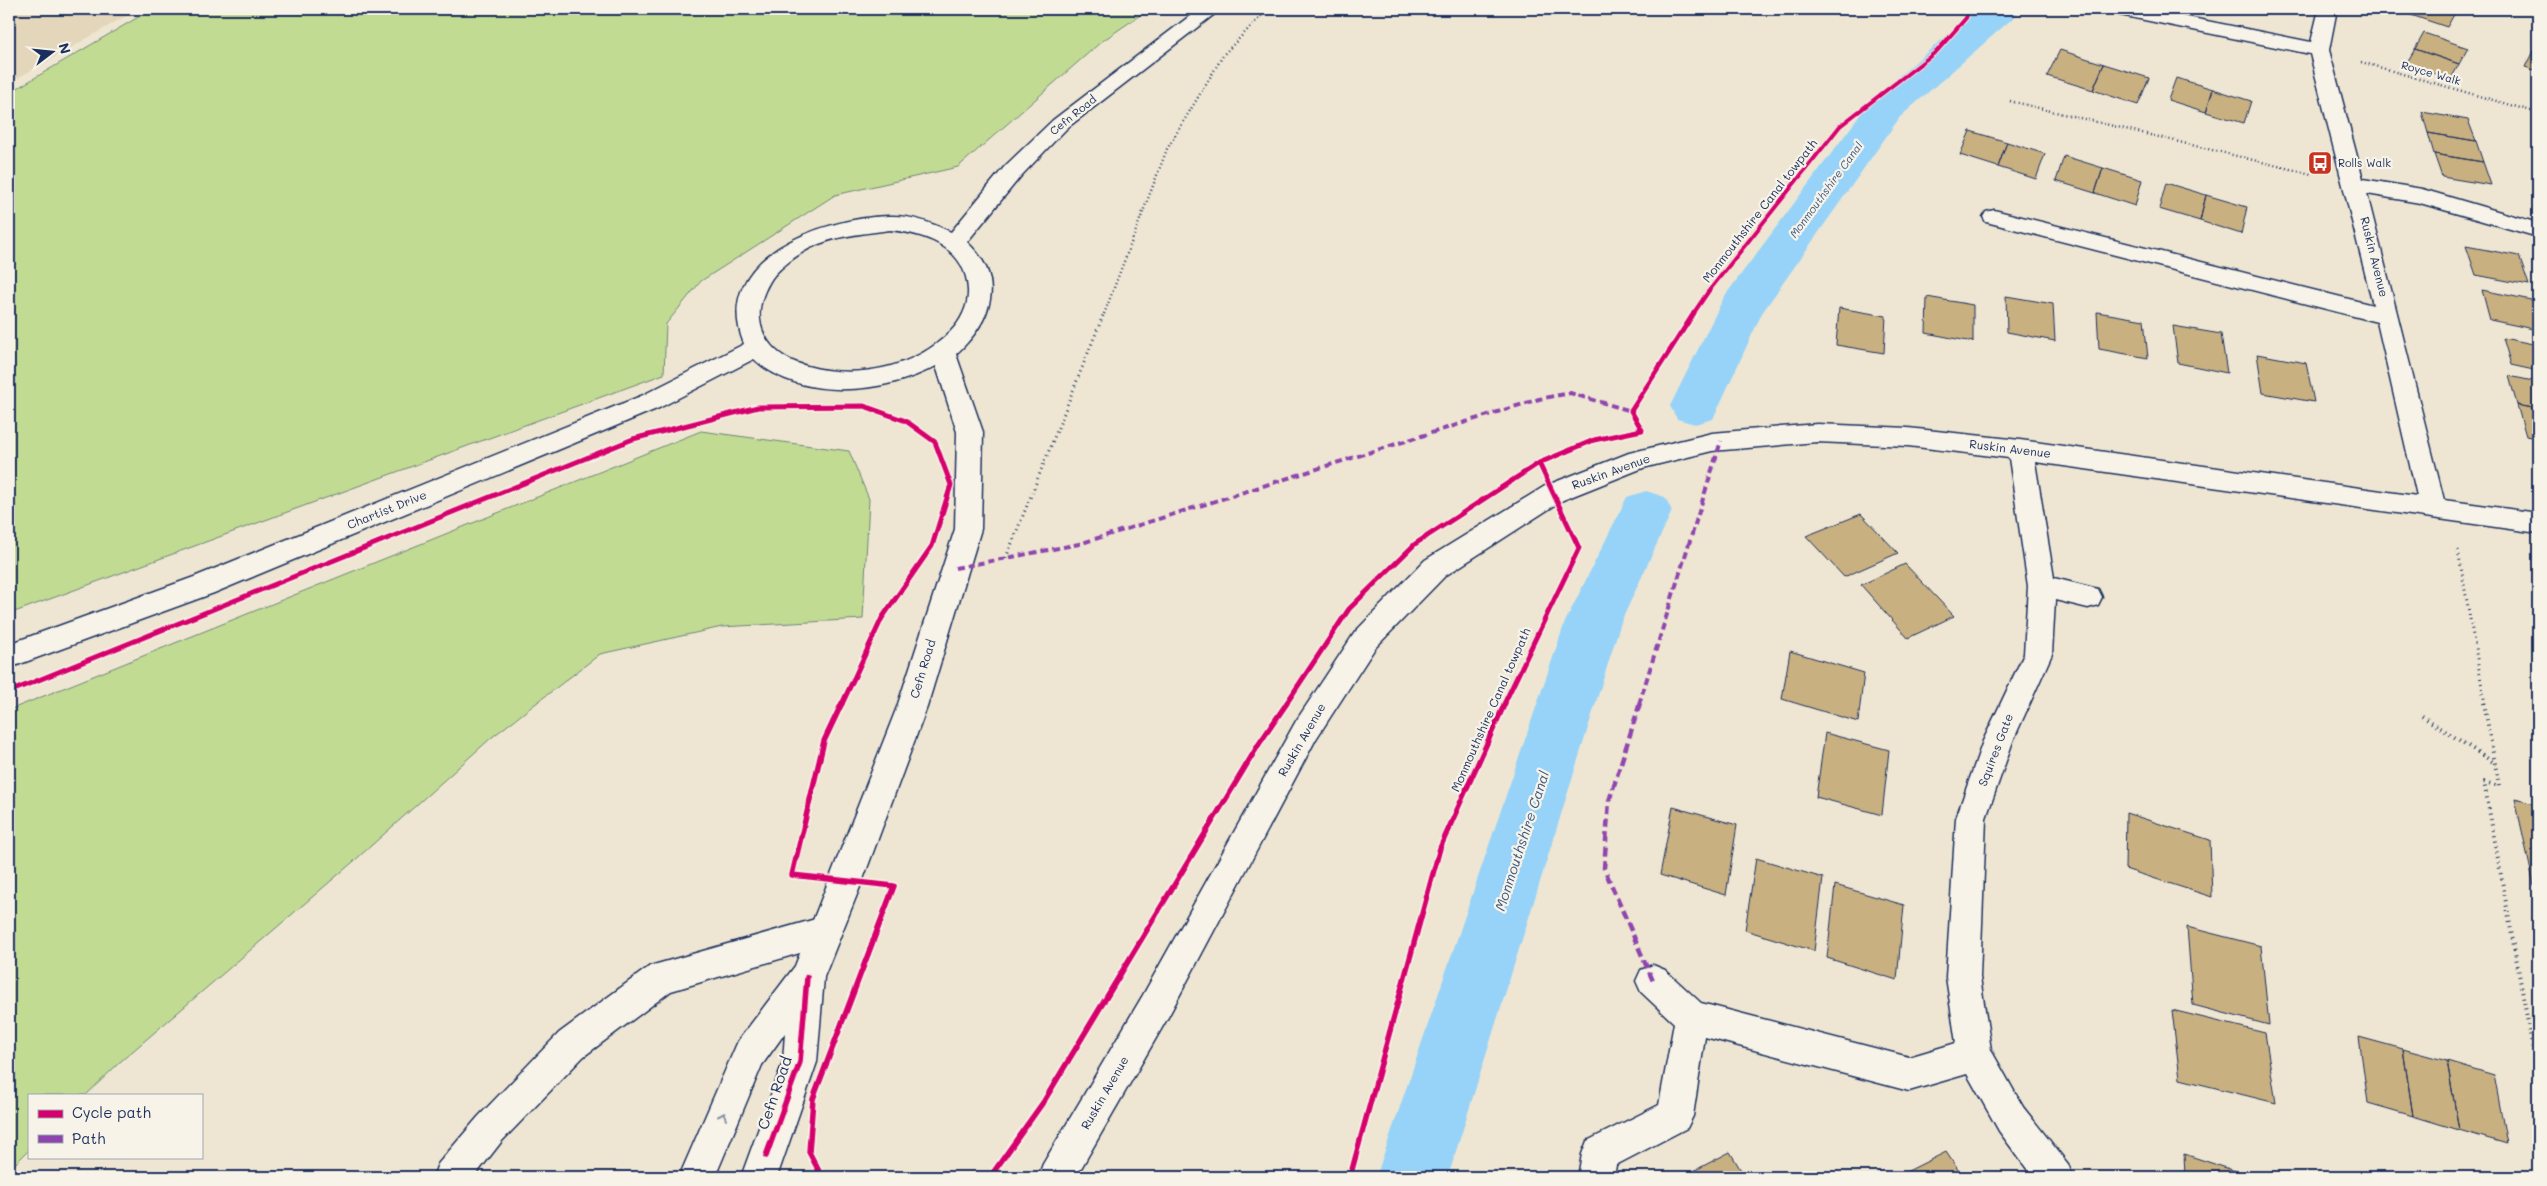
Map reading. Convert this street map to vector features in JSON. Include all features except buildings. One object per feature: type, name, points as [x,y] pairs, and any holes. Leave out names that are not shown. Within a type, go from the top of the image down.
[{"type":"street","name":"Cefn Road","points":[[955,242],[1013,172],[1060,124],[1211,9]]},
{"type":"street","points":[[2120,9],[2319,50]]},
{"type":"street","name":"Ruskin Avenue","points":[[2328,9],[2319,50],[2356,185],[2388,317],[2442,508]]},
{"type":"street","points":[[2356,185],[2422,196],[2538,230]]},
{"type":"street","points":[[1994,217],[2388,317]]},
{"type":"street","points":[[890,223],[923,228],[955,242],[969,254],[980,276],[981,300],[970,325],[943,351],[917,366],[873,379],[841,382],[820,380],[783,368],[757,347],[747,317],[760,278],[795,247],[833,230],[890,223]]},
{"type":"street","name":"Chartist Drive","points":[[9,656],[204,585],[650,402],[757,347]]},
{"type":"street","name":"Cefn Road","points":[[704,1168],[750,1053],[807,977],[912,706],[968,529],[970,432],[943,351]]},
{"type":"street","name":"Ruskin Avenue","points":[[1056,1177],[1155,1007],[1306,730],[1365,640],[1435,568],[1554,493],[1638,460],[1712,442],[1817,433],[1908,437],[2020,450],[2538,523]]},
{"type":"street","name":"Squires Gate","points":[[2020,450],[2042,586],[2038,654],[1998,741],[1971,818],[1963,978],[1975,1054],[2011,1119],[2055,1177]]},
{"type":"street","points":[[2042,586],[2088,597]]},
{"type":"street","points":[[451,1177],[490,1129],[571,1045],[662,976],[826,931]]},
{"type":"street","name":"Cefn Road","points":[[767,1170],[800,1062],[807,977]]},
{"type":"street","points":[[1653,981],[1692,1017],[1909,1074],[1975,1054]]},
{"type":"street","points":[[1596,1177],[1600,1154],[1676,1116],[1692,1017]]},
{"type":"path","points":[[1006,558],[1084,365],[1167,149],[1224,54],[1268,9]]},
{"type":"path","points":[[2010,101],[2356,185]]},
{"type":"path","points":[[2442,508],[2497,765],[2499,786],[2484,782],[2538,1078]]},
{"type":"path","points":[[2422,716],[2497,765]]},
{"type":"shaded area","points":[[9,9],[138,9],[9,83]]},
{"type":"green space","points":[[152,9],[1149,9],[1101,42],[958,167],[835,195],[701,281],[666,324],[664,374],[9,614],[9,93]]},
{"type":"green space","points":[[701,431],[849,451],[869,499],[863,619],[722,627],[600,654],[491,738],[353,862],[120,1062],[87,1094],[28,1094],[28,1151],[9,1170],[9,710]]},
{"type":"waterway","name":"Monmouthshire Canal","points":[[1695,406],[1741,308],[1886,108],[2001,9]]},
{"type":"waterway","name":"Monmouthshire Canal","points":[[1412,1177],[1593,622],[1646,511]]},
{"type":"marked path","points":[[955,568],[1079,544],[1539,399],[1570,393],[1631,411]]},
{"type":"marked path","points":[[1653,981],[1604,868],[1609,801],[1721,441]]},
{"type":"cycle path","name":"Monmouthshire Canal towpath","points":[[1350,1177],[1440,848],[1528,650],[1579,548],[1539,463],[1594,440],[1642,430],[1631,411],[1708,292],[1840,126],[1937,51],[1966,18],[1969,9]]},
{"type":"cycle path","points":[[9,692],[633,439],[758,407],[864,406],[906,421],[935,442],[951,485],[932,546],[882,618],[824,741],[792,875],[894,886],[813,1099],[809,1152],[822,1177]]},
{"type":"cycle path","points":[[990,1177],[1044,1101],[1259,744],[1349,609],[1415,544],[1539,463]]},
{"type":"cycle path","points":[[766,1156],[800,1062],[807,977]]},
{"type":"place","name":"Rolls Walk","points":[[2320,163]]}]
